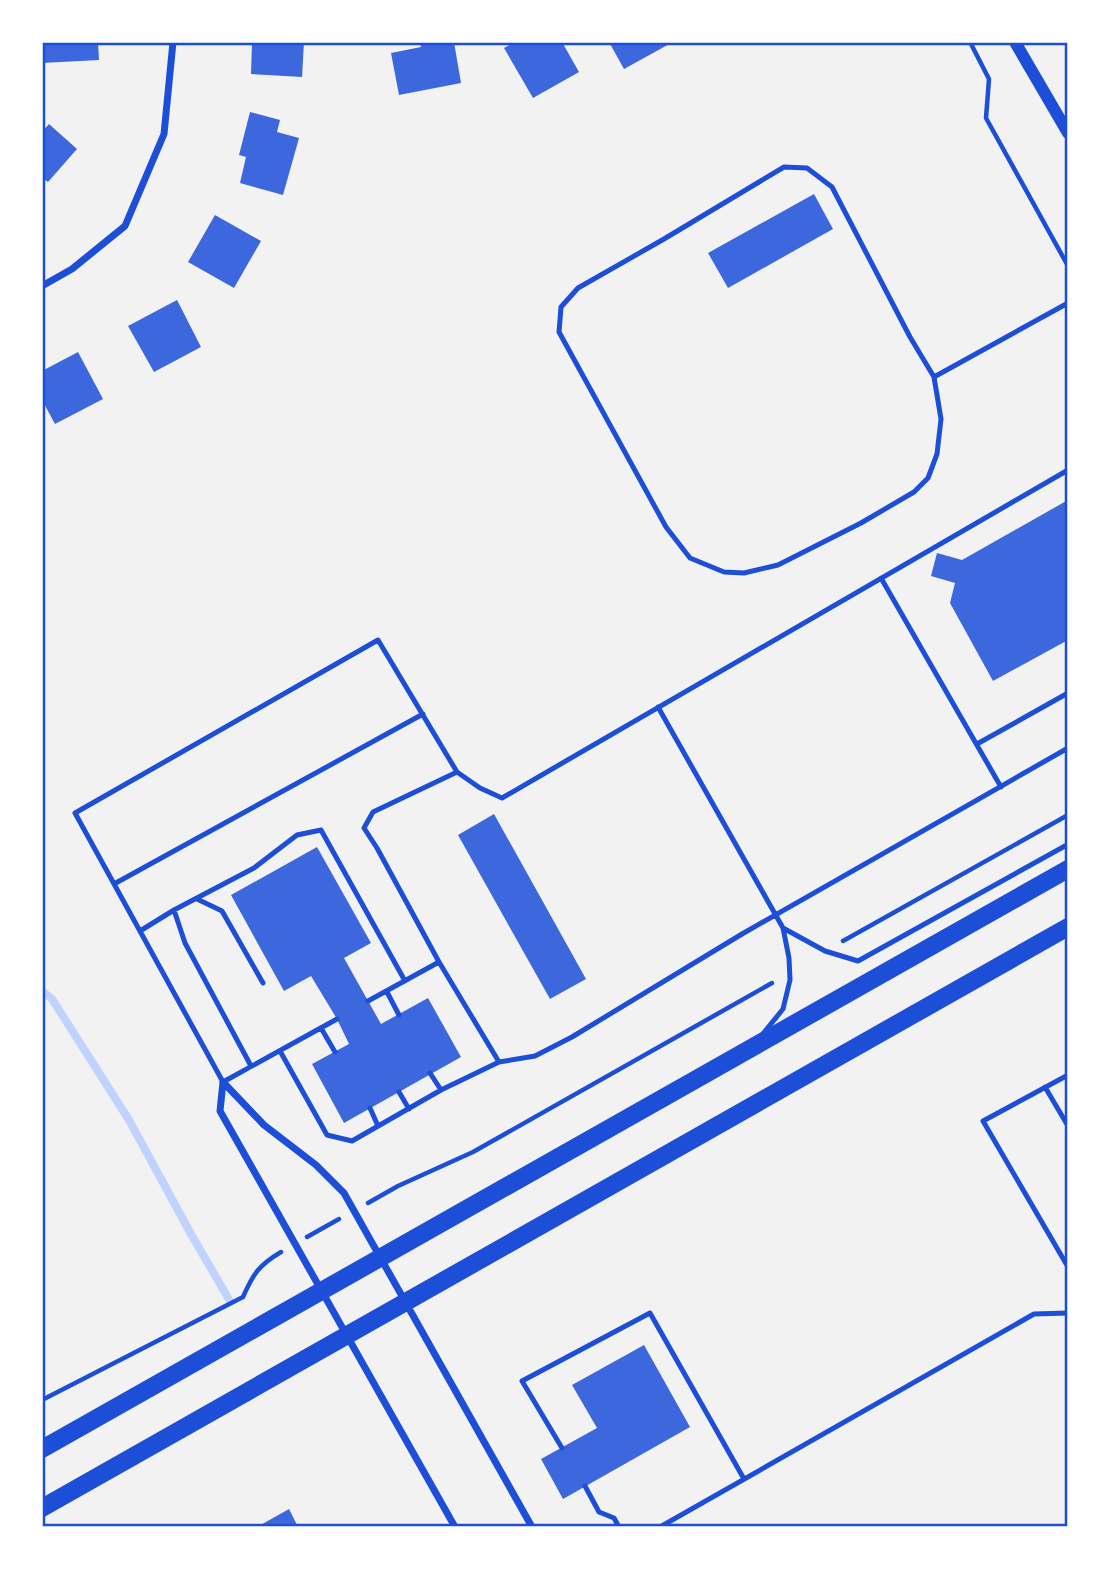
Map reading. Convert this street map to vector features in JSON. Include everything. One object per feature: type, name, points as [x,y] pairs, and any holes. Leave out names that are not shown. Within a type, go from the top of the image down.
[{"type":"main road","points":[[42,1449],[1068,869]]},
{"type":"main road","points":[[42,1508],[1068,927]]},
{"type":"street","points":[[42,286],[72,269],[125,226],[164,134],[173,42]]},
{"type":"street","points":[[1015,42],[1068,132]]},
{"type":"street","points":[[223,1082],[264,1125],[316,1165],[344,1193],[533,1527]]},
{"type":"street","points":[[223,1082],[220,1111],[456,1527]]},
{"type":"lane","points":[[784,167],[807,168],[832,187],[910,337],[934,377],[941,419],[937,454],[928,478],[914,492],[861,523],[778,565],[744,573],[724,572],[690,558],[666,527],[559,332],[561,307],[578,288],[784,167]]},
{"type":"lane","points":[[934,377],[1068,303]]},
{"type":"lane","points":[[337,1019],[223,1082],[75,813],[378,640],[457,772],[480,788],[502,798],[1068,470]]},
{"type":"lane","points":[[881,579],[1001,787]]},
{"type":"lane","points":[[977,744],[1068,693]]},
{"type":"lane","points":[[658,708],[783,928],[789,958],[789,980],[783,1009],[751,1048]]},
{"type":"lane","points":[[114,884],[423,714]]},
{"type":"lane","points":[[280,1051],[327,1135],[352,1141],[441,1090],[499,1062],[535,1056],[572,1037],[742,934],[1068,748]]},
{"type":"lane","points":[[457,772],[373,812],[364,828],[499,1062]]},
{"type":"lane","points":[[140,931],[254,868],[297,835],[321,830],[405,981]]},
{"type":"lane","points":[[783,928],[825,951],[858,961],[1065,846],[1068,847]]},
{"type":"lane","points":[[197,899],[222,911],[262,982]]},
{"type":"lane","points":[[174,910],[185,943],[250,1066]]},
{"type":"lane","points":[[368,1001],[439,962]]},
{"type":"lane","points":[[387,992],[399,1015]]},
{"type":"lane","points":[[321,1028],[335,1052]]},
{"type":"lane","points":[[430,1073],[441,1090]]},
{"type":"lane","points":[[1068,1075],[983,1121],[1068,1267]]},
{"type":"lane","points":[[1045,1087],[1068,1126]]},
{"type":"lane","points":[[399,1092],[409,1108]]},
{"type":"lane","points":[[370,1108],[378,1126]]},
{"type":"lane","points":[[562,1448],[522,1381],[650,1313],[744,1479]]},
{"type":"lane","points":[[660,1527],[1034,1314],[1068,1313]]},
{"type":"lane","points":[[585,1486],[599,1512],[614,1518],[619,1527]]},
{"type":"path","points":[[970,42],[989,79],[986,118],[1068,267]]},
{"type":"path","points":[[825,951],[1068,815]]},
{"type":"path","points":[[42,1400],[243,1297],[254,1272],[266,1261],[354,1210],[398,1186],[473,1152],[789,974]]},
{"type":"building","points":[[42,42],[98,42],[99,60],[42,63]]},
{"type":"building","points":[[252,42],[304,42],[302,77],[251,74]]},
{"type":"building","points":[[420,42],[454,42],[461,83],[399,95],[391,53],[421,47]]},
{"type":"building","points":[[515,42],[562,42],[579,72],[533,98],[504,48]]},
{"type":"building","points":[[609,42],[673,42],[624,69]]},
{"type":"building","points":[[250,112],[280,120],[277,132],[299,138],[283,195],[240,183],[246,157],[239,155]]},
{"type":"building","points":[[49,124],[77,149],[48,182],[44,179],[42,181],[42,132]]},
{"type":"building","points":[[814,194],[833,229],[728,288],[708,253]]},
{"type":"building","points":[[215,215],[261,241],[234,288],[188,262]]},
{"type":"building","points":[[177,300],[201,347],[154,372],[128,326]]},
{"type":"building","points":[[78,352],[103,399],[55,424],[42,400],[42,371]]},
{"type":"building","points":[[1068,500],[1068,640],[993,681],[950,603],[955,583],[931,576],[937,553],[962,560]]},
{"type":"building","points":[[494,814],[586,979],[550,999],[458,835]]},
{"type":"building","points":[[317,847],[371,943],[344,958],[381,1024],[428,998],[461,1057],[344,1123],[312,1064],[349,1044],[337,1019],[311,976],[284,991],[231,895]]},
{"type":"building","points":[[644,1345],[690,1427],[563,1499],[541,1459],[597,1428],[572,1385]]},
{"type":"building","points":[[289,1509],[298,1527],[257,1527]]},
{"type":"waterway","points":[[42,991],[52,999],[129,1120],[230,1301]]}]
